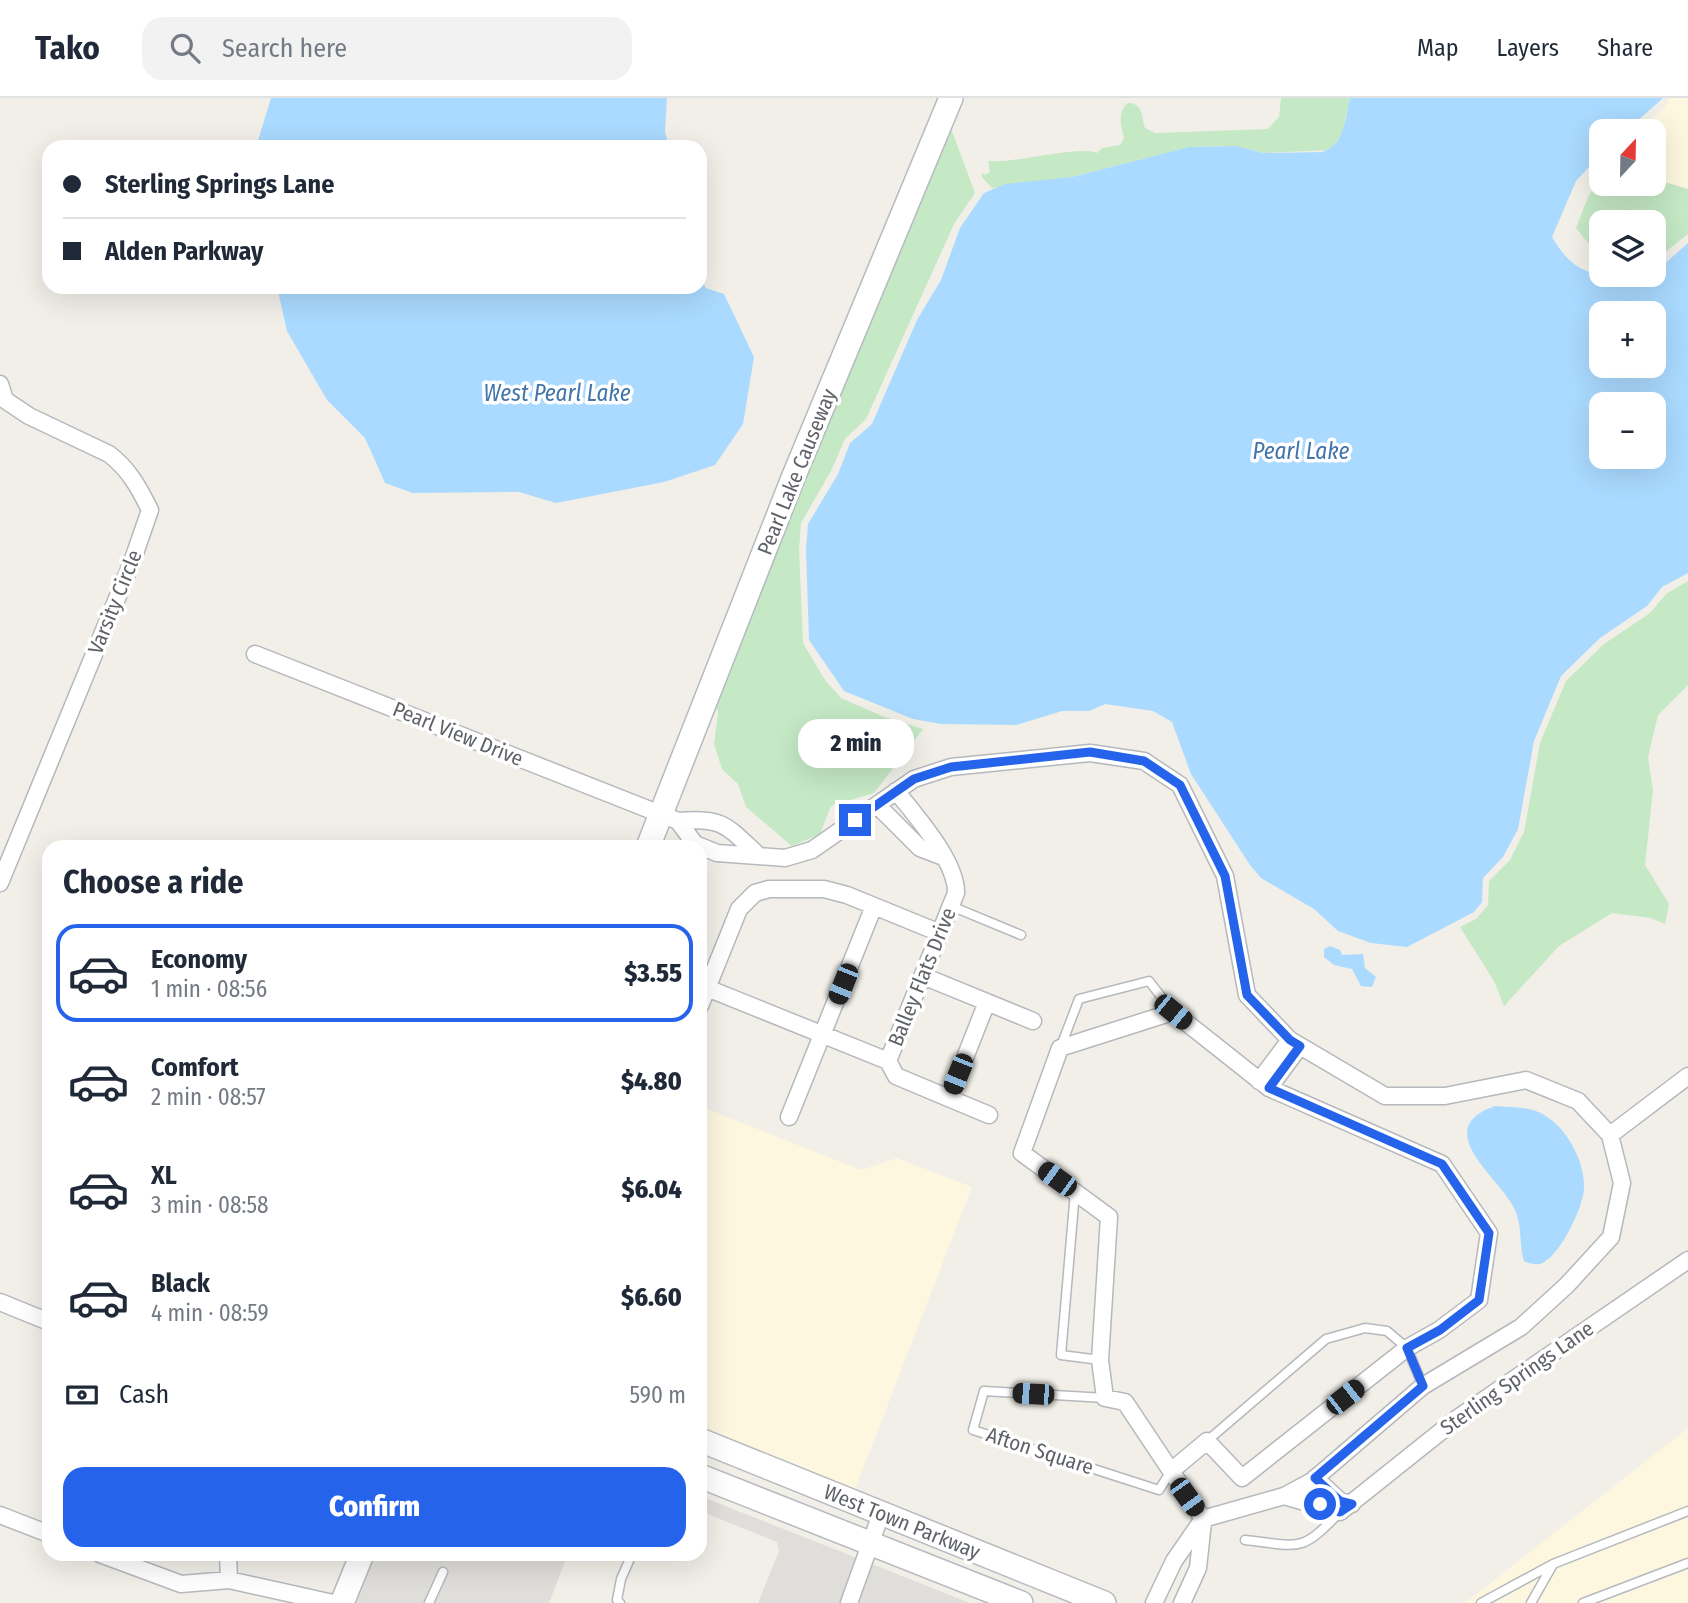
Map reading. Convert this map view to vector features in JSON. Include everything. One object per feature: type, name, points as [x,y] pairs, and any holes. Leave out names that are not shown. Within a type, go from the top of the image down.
[{"type":"street","name":"Pearl Lake Causeway","points":[[653,840],[670,818],[793,478],[951,98]]},
{"type":"street","name":"Varsity Circle","points":[[0,384],[5,400],[29,416],[109,454],[120,462],[136,482],[150,510],[132,562],[0,883]]},
{"type":"street","name":"Pearl View Drive","points":[[255,653],[670,818]]},
{"type":"street","points":[[707,849],[717,853],[757,853],[785,858],[812,850],[914,779],[951,767],[1090,752],[1144,761],[1180,785],[1225,876],[1247,995],[1295,1043],[1385,1096],[1445,1096],[1527,1080],[1578,1101],[1615,1130],[1622,1183],[1611,1237],[1567,1284],[1521,1327],[1423,1386],[1315,1478],[1283,1496],[1203,1520],[1174,1562],[1154,1603]]},
{"type":"street","name":"Balley Flats Drive","points":[[888,1061],[951,906],[956,882],[930,834],[896,791]]},
{"type":"street","points":[[877,805],[920,848],[941,856]]},
{"type":"street","points":[[670,818],[691,840]]},
{"type":"street","points":[[670,818],[708,818],[728,827],[757,853]]},
{"type":"street","points":[[940,933],[824,889],[769,889],[755,893],[740,909],[707,988],[888,1061],[896,1076],[989,1115]]},
{"type":"street","points":[[789,1117],[874,906]]},
{"type":"street","points":[[923,976],[1033,1021]]},
{"type":"street","points":[[948,1098],[987,1002]]},
{"type":"street","points":[[1105,1398],[1100,1360],[1109,1217],[1022,1153],[1060,1048],[1173,1012],[1264,1084],[1442,1164],[1489,1233],[1479,1300],[1440,1330],[1407,1348],[1242,1478],[1207,1441]]},
{"type":"street","points":[[1264,1084],[1295,1043]]},
{"type":"street","points":[[1615,1130],[1688,1076]]},
{"type":"street","name":"Sterling Springs Lane","points":[[1346,1508],[1459,1417],[1688,1260]]},
{"type":"street","points":[[0,1302],[42,1319]]},
{"type":"street","name":"Afton Square","points":[[1105,1398],[1125,1402],[1203,1520]]},
{"type":"street","name":"Afton Square","points":[[1171,1471],[1207,1441]]},
{"type":"street","name":"West Town Parkway","points":[[707,1443],[1104,1603]]},
{"type":"street","points":[[1315,1478],[1346,1508]]},
{"type":"street","name":"West Town Parkway","points":[[707,1479],[1021,1603]]},
{"type":"street","points":[[1283,1496],[1346,1508]]},
{"type":"street","points":[[849,1603],[881,1514]]},
{"type":"street","points":[[0,1515],[42,1531]]},
{"type":"street","points":[[1182,1603],[1198,1567],[1203,1520]]},
{"type":"street","points":[[119,1561],[181,1584],[229,1580],[333,1603]]},
{"type":"street","points":[[228,1561],[229,1580]]},
{"type":"street","points":[[342,1603],[359,1561]]},
{"type":"lane","points":[[951,906],[1021,935]]},
{"type":"lane","points":[[1060,1048],[1079,999],[1149,981],[1173,1012]]},
{"type":"lane","points":[[1075,1192],[1060,1355],[1100,1360]]},
{"type":"lane","name":"Afton Square","points":[[1207,1441],[1326,1339],[1365,1328],[1379,1328],[1407,1348]]},
{"type":"lane","points":[[1407,1348],[1423,1386]]},
{"type":"lane","name":"Afton Square","points":[[1105,1398],[984,1391],[973,1430],[1159,1490],[1171,1471]]},
{"type":"lane","points":[[1245,1540],[1302,1544],[1313,1540],[1346,1508]]},
{"type":"lane","points":[[1481,1603],[1553,1564],[1688,1511]]},
{"type":"lane","points":[[620,1603],[617,1600],[621,1579],[629,1561]]},
{"type":"lane","points":[[1583,1603],[1688,1563]]},
{"type":"lane","points":[[1531,1603],[1553,1564]]},
{"type":"lane","points":[[429,1603],[443,1572]]},
{"type":"shaded area","points":[[1670,98],[1688,98],[1688,189],[1666,182],[1666,119],[1651,119],[1665,107]]},
{"type":"shaded area","points":[[707,1109],[861,1170],[897,1158],[972,1187],[854,1492],[707,1431]]},
{"type":"shaded area","points":[[1688,1428],[1688,1603],[1465,1603]]},
{"type":"shaded area","points":[[707,1499],[857,1558],[841,1603],[758,1603],[779,1551],[777,1542],[707,1514]]},
{"type":"shaded area","points":[[368,1561],[565,1561],[549,1603],[351,1603]]},
{"type":"shaded area","points":[[872,1564],[970,1603],[858,1603]]},
{"type":"green space","points":[[1281,98],[1350,98],[1342,134],[1330,150],[1263,153],[1236,146],[1189,147],[1072,177],[992,188],[982,177],[982,172],[985,175],[990,172],[988,161],[1075,151],[1097,153],[1102,148],[1120,145],[1124,138],[1121,115],[1128,103],[1139,108],[1145,128],[1155,133],[1268,129],[1279,117]]},
{"type":"green space","points":[[949,123],[975,193],[954,224],[866,419],[845,439],[831,471],[801,523],[799,550],[803,643],[825,680],[841,698],[882,716],[923,729],[874,793],[831,806],[820,834],[792,846],[746,807],[738,784],[722,769],[714,744],[718,713],[715,699]]},
{"type":"green space","points":[[1666,182],[1688,189],[1688,234],[1666,251],[1666,210],[1589,210],[1589,244],[1576,228],[1589,195],[1666,196]]},
{"type":"green space","points":[[1688,581],[1688,685],[1658,715],[1648,757],[1653,790],[1645,865],[1669,904],[1665,924],[1651,918],[1612,913],[1559,946],[1504,1006],[1494,981],[1460,927],[1476,919],[1488,905],[1489,881],[1510,860],[1524,832],[1540,743],[1566,681],[1604,644],[1650,613],[1666,594]]},
{"type":"water","points":[[271,98],[667,98],[665,131],[667,140],[258,140]]},
{"type":"water","name":"Pearl Lake","points":[[1350,98],[1663,98],[1639,119],[1589,119],[1589,167],[1576,181],[1552,237],[1573,263],[1589,272],[1589,287],[1666,287],[1666,263],[1688,243],[1688,573],[1662,587],[1647,606],[1600,638],[1561,676],[1534,741],[1518,829],[1503,857],[1483,878],[1482,902],[1474,912],[1407,947],[1371,943],[1338,931],[1314,909],[1261,878],[1191,774],[1172,722],[1153,711],[1105,704],[1089,711],[1062,711],[1016,725],[941,724],[913,719],[844,691],[809,640],[806,549],[808,524],[838,474],[850,443],[872,424],[917,320],[941,280],[960,228],[984,193],[1005,184],[1072,177],[1189,147],[1236,146],[1263,153],[1322,152],[1340,137]]},
{"type":"water","name":"West Pearl Lake","points":[[707,288],[724,294],[754,357],[743,424],[715,465],[664,482],[556,503],[519,492],[413,493],[385,483],[365,438],[327,400],[287,331],[279,294],[707,294]]},
{"type":"water","points":[[1330,946],[1340,950],[1342,955],[1363,954],[1365,968],[1376,977],[1372,987],[1361,986],[1352,969],[1334,965],[1324,957],[1324,949]]},
{"type":"water","points":[[1495,1106],[1533,1110],[1553,1121],[1569,1140],[1580,1163],[1584,1186],[1576,1218],[1563,1242],[1540,1264],[1524,1261],[1516,1212],[1475,1156],[1468,1141],[1468,1128],[1476,1116]]},
{"type":"route","points":[[855,820],[914,779],[951,767],[1090,752],[1144,761],[1180,785],[1225,876],[1247,995],[1290,1040],[1300,1046],[1269,1088],[1442,1164],[1489,1233],[1479,1300],[1440,1330],[1407,1348],[1423,1386],[1315,1478],[1331,1495],[1352,1504],[1340,1512],[1320,1504]]}]
